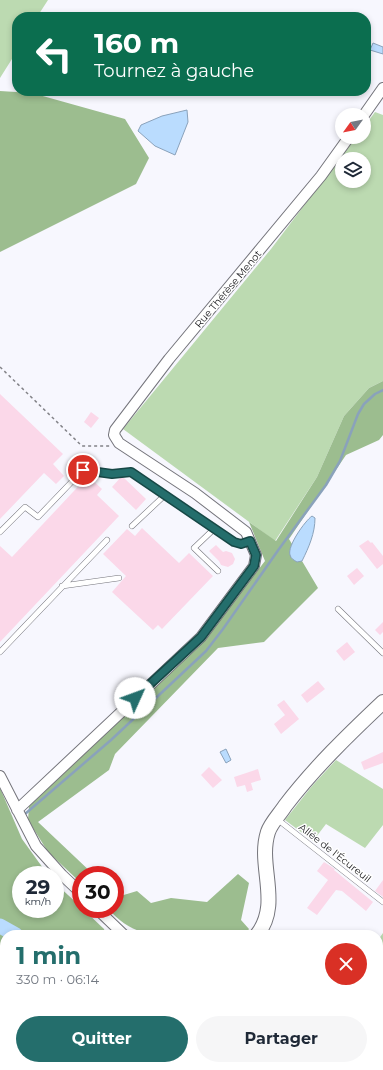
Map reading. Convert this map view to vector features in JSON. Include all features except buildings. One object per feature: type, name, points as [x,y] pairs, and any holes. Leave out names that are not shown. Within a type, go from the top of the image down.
[{"type":"street","points":[[369,108],[383,88]]},
{"type":"street","name":"Rue Thérèse Menot","points":[[119,443],[114,435],[115,430],[169,360],[321,176],[344,144]]},
{"type":"street","points":[[17,810],[201,637],[254,566],[256,555],[246,532],[195,493],[119,443]]},
{"type":"street","points":[[261,930],[268,910],[270,893],[264,852],[268,831],[297,790],[325,758],[383,702]]},
{"type":"street","points":[[0,776],[36,846],[72,884]]},
{"type":"street","points":[[106,918],[119,930]]},
{"type":"lane","points":[[0,532],[25,507],[38,518],[83,470],[112,474],[131,472],[234,542],[241,544],[250,541]]},
{"type":"lane","points":[[132,526],[164,495]]},
{"type":"lane","points":[[214,529],[194,548],[218,571]]},
{"type":"lane","points":[[0,652],[107,540]]},
{"type":"lane","points":[[62,586],[119,578]]},
{"type":"lane","points":[[338,609],[383,653]]},
{"type":"lane","name":"Allée de l'Écureuil","points":[[276,819],[383,902]]},
{"type":"path","points":[[0,367],[82,446],[110,446],[119,443]]},
{"type":"green space","points":[[0,0],[48,0],[40,12],[12,12],[12,59],[0,78]]},
{"type":"green space","points":[[0,91],[12,92],[12,96],[43,96],[125,119],[149,158],[136,184],[0,252]]},
{"type":"green space","points":[[375,112],[383,115],[383,381],[369,388],[344,416],[317,477],[275,541],[123,429],[271,249],[335,165],[335,188],[371,188],[371,152],[345,152],[351,144],[371,144],[371,117]]},
{"type":"green space","points":[[383,381],[383,435],[379,440],[346,455],[289,539],[318,588],[264,642],[218,648],[115,754],[109,770],[38,822],[84,866],[72,866],[72,875],[48,852],[28,820],[29,806],[199,646],[265,561],[249,522],[276,541],[317,477],[344,416],[369,388]]},
{"type":"green space","points":[[336,760],[383,789],[383,825],[365,848],[326,824],[313,841],[285,820],[312,786]]},
{"type":"green space","points":[[0,788],[22,839],[42,866],[12,866],[12,918],[64,918],[64,891],[72,899],[72,918],[92,918],[104,930],[0,930]]},
{"type":"green space","points":[[238,874],[249,883],[241,920],[249,929],[136,930],[118,918],[124,918],[124,895],[137,891],[151,903],[171,898],[207,902]]},
{"type":"water","points":[[373,43],[383,47],[383,54],[371,50]]},
{"type":"water","points":[[187,110],[188,122],[175,155],[155,146],[138,131],[141,125],[162,116]]},
{"type":"water","points":[[312,516],[315,518],[311,540],[302,561],[297,562],[290,556],[291,546],[301,528]]},
{"type":"water","points":[[226,749],[231,760],[226,763],[220,752]]},
{"type":"waterway","points":[[25,814],[111,740],[206,651],[326,485],[340,461],[358,414],[364,404],[375,394],[383,390]]},
{"type":"waterway","points":[[0,926],[7,930]]},
{"type":"route","points":[[83,470],[112,474],[131,472],[234,542],[241,544],[250,541],[256,555],[254,566],[201,637],[135,698]]}]
